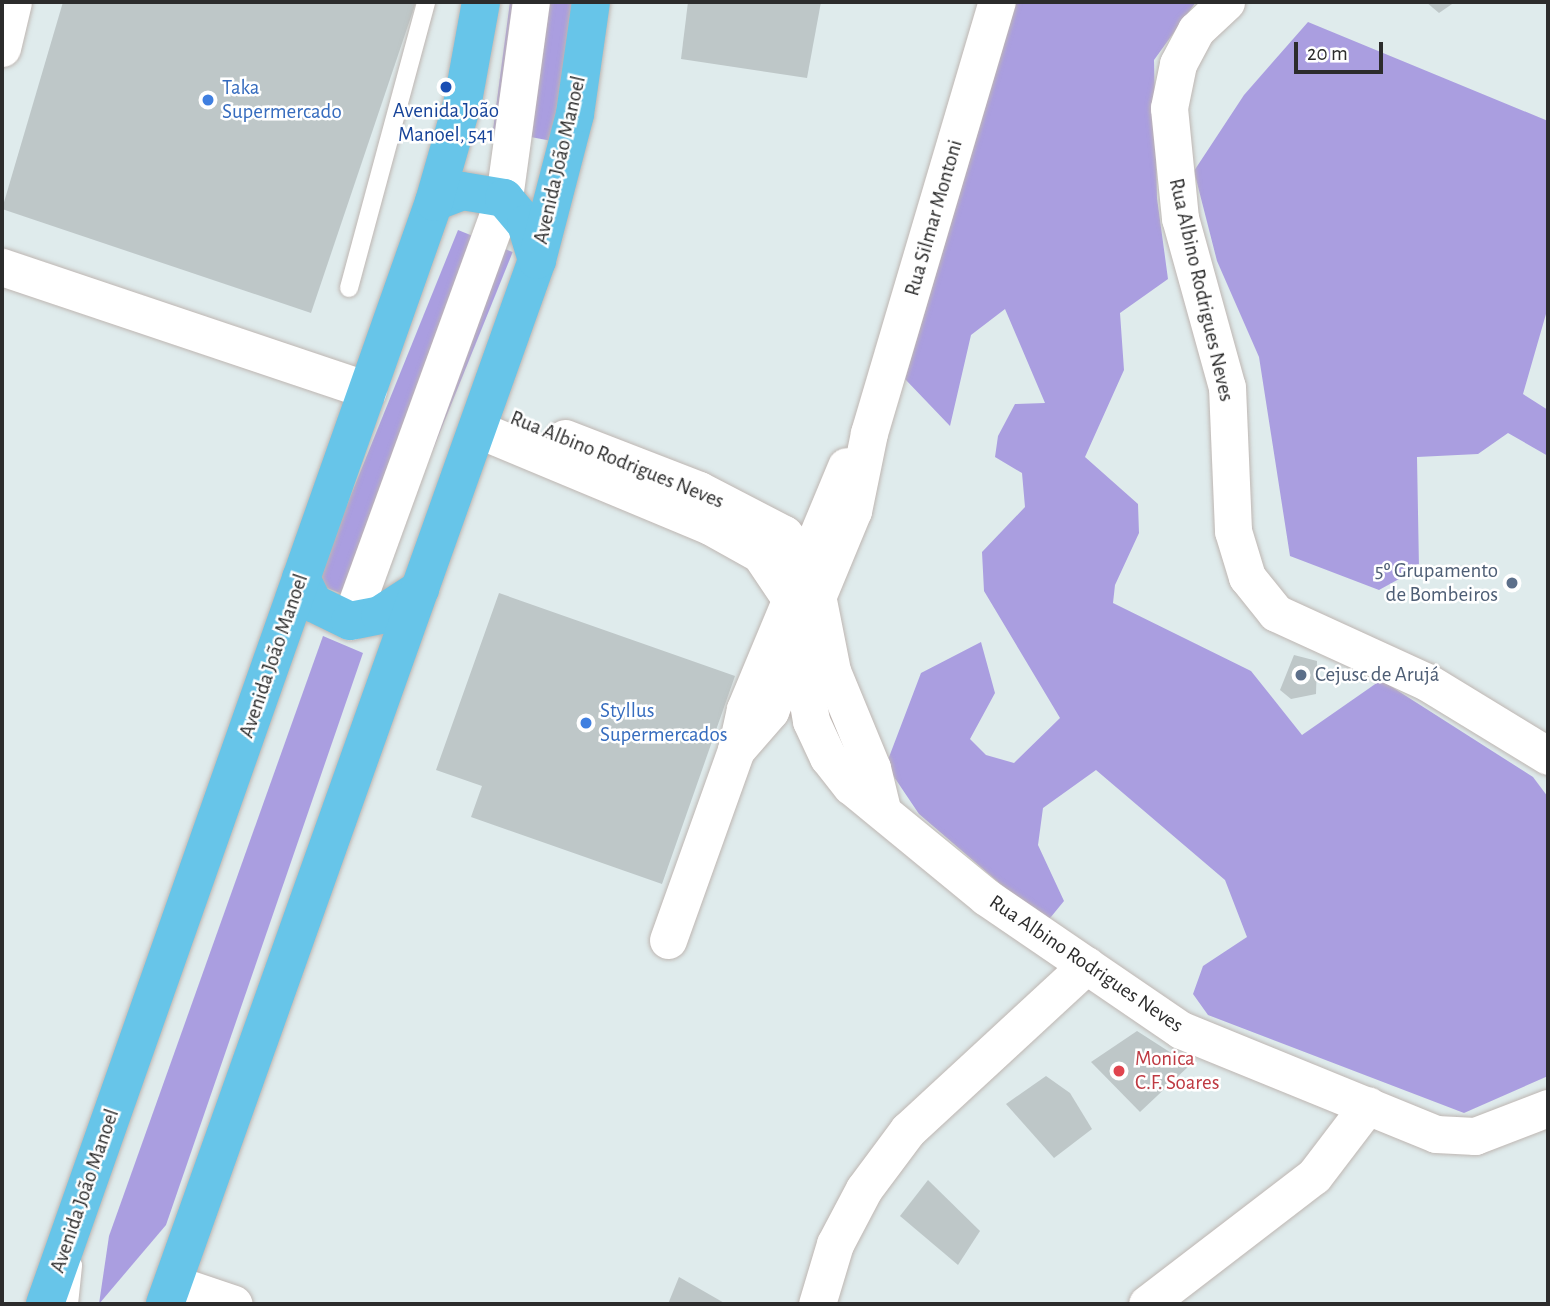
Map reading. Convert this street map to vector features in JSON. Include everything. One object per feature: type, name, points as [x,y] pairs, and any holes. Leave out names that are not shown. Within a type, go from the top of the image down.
[{"type":"main road","name":"Avenida João Manoel","points":[[45,1304],[434,202],[463,101],[481,2]]},
{"type":"main road","name":"Avenida João Manoel","points":[[168,1294],[537,260],[575,114],[591,2]]},
{"type":"main road","points":[[434,202],[462,191],[504,198],[526,224],[537,260]]},
{"type":"main road","points":[[301,578],[313,603],[351,621],[380,615],[420,589]]},
{"type":"street","points":[[2,48],[13,2]]},
{"type":"street","points":[[351,621],[504,198],[531,2]]},
{"type":"street","name":"Rua Silmar Montoni","points":[[804,600],[866,467],[869,433],[997,2]]},
{"type":"street","name":"Rua Albino Rodrigues Neves","points":[[1226,2],[1196,30],[1178,64],[1169,108],[1180,218],[1227,387],[1233,531],[1247,577],[1276,613],[1427,682],[1548,756]]},
{"type":"street","points":[[2,267],[368,390]]},
{"type":"street","name":"Rua Albino Rodrigues Neves","points":[[481,418],[699,490],[784,534],[804,559]]},
{"type":"street","name":"Rua Albino Rodrigues Neves","points":[[481,418],[710,526],[760,554],[804,600],[872,768],[882,809]]},
{"type":"street","name":"Rua Silmar Montoni","points":[[804,600],[804,559],[848,462],[869,433]]},
{"type":"street","points":[[748,737],[745,709],[804,600]]},
{"type":"street","name":"Rua Albino Rodrigues Neves","points":[[804,600],[796,655],[820,740],[852,786],[986,897],[1181,1030],[1436,1134],[1475,1136],[1548,1108]]},
{"type":"street","points":[[668,940],[748,737],[796,655]]},
{"type":"street","points":[[748,737],[787,726],[820,740]]},
{"type":"street","points":[[817,1304],[835,1244],[852,1211],[908,1130],[1087,965]]},
{"type":"street","points":[[1147,1304],[1314,1176],[1368,1105]]},
{"type":"street","points":[[168,1294],[234,1304]]},
{"type":"lane","points":[[349,288],[426,2]]},
{"type":"lane","points":[[69,1304],[78,1209]]},
{"type":"shaded area","points":[[510,2],[578,2],[552,141],[493,130]]},
{"type":"shaded area","points":[[1016,2],[1196,2],[1154,60],[1157,198],[1168,279],[1120,313],[1124,370],[1085,457],[1138,504],[1139,533],[1115,585],[1113,603],[1251,671],[1302,735],[1381,680],[1533,777],[1548,797],[1548,1076],[1464,1113],[1208,1015],[1193,994],[1203,966],[1247,937],[1225,880],[1096,770],[1043,808],[1038,845],[1064,901],[1046,923],[919,814],[886,765],[921,673],[981,642],[995,693],[970,739],[986,755],[1014,763],[1060,718],[984,591],[982,552],[1025,507],[1022,473],[995,457],[998,436],[1015,404],[1045,403],[1005,309],[971,335],[950,426],[905,379]]},
{"type":"shaded area","points":[[1308,22],[1548,121],[1548,307],[1523,394],[1548,410],[1548,456],[1508,433],[1478,454],[1417,457],[1419,568],[1379,590],[1290,556],[1259,357],[1217,261],[1194,171],[1244,95]]},
{"type":"shaded area","points":[[458,230],[513,252],[370,605],[315,583]]},
{"type":"shaded area","points":[[323,636],[363,653],[166,1225],[99,1304],[109,1236]]},
{"type":"building","name":"Taka Supermercado","points":[[63,2],[416,2],[311,313],[2,209]]},
{"type":"building","points":[[688,2],[821,2],[807,78],[681,59]]},
{"type":"building","points":[[1426,2],[1455,2],[1439,13]]},
{"type":"building","name":"Styllus Supermercados","points":[[499,593],[735,676],[662,884],[471,817],[482,786],[436,770]]},
{"type":"building","name":"Cejusc de Arujá","points":[[1294,655],[1317,661],[1316,694],[1291,699],[1280,690]]},
{"type":"building","points":[[1137,1031],[1190,1065],[1140,1112],[1091,1062]]},
{"type":"building","points":[[1046,1076],[1070,1093],[1092,1129],[1054,1158],[1006,1104]]},
{"type":"building","points":[[928,1180],[980,1231],[958,1265],[900,1216]]},
{"type":"building","points":[[679,1277],[726,1304],[668,1304]]},
{"type":"place","name":"Avenida João Manoel, 541","points":[[446,87]]},
{"type":"place","name":"Taka Supermercado","points":[[208,100]]},
{"type":"place","name":"5º Grupamento de Bombeiros","points":[[1512,583]]},
{"type":"place","name":"Cejusc de Arujá","points":[[1301,675]]},
{"type":"place","name":"Styllus Supermercados","points":[[586,723]]},
{"type":"place","name":"Monica C.F. Soares","points":[[1119,1071]]}]
